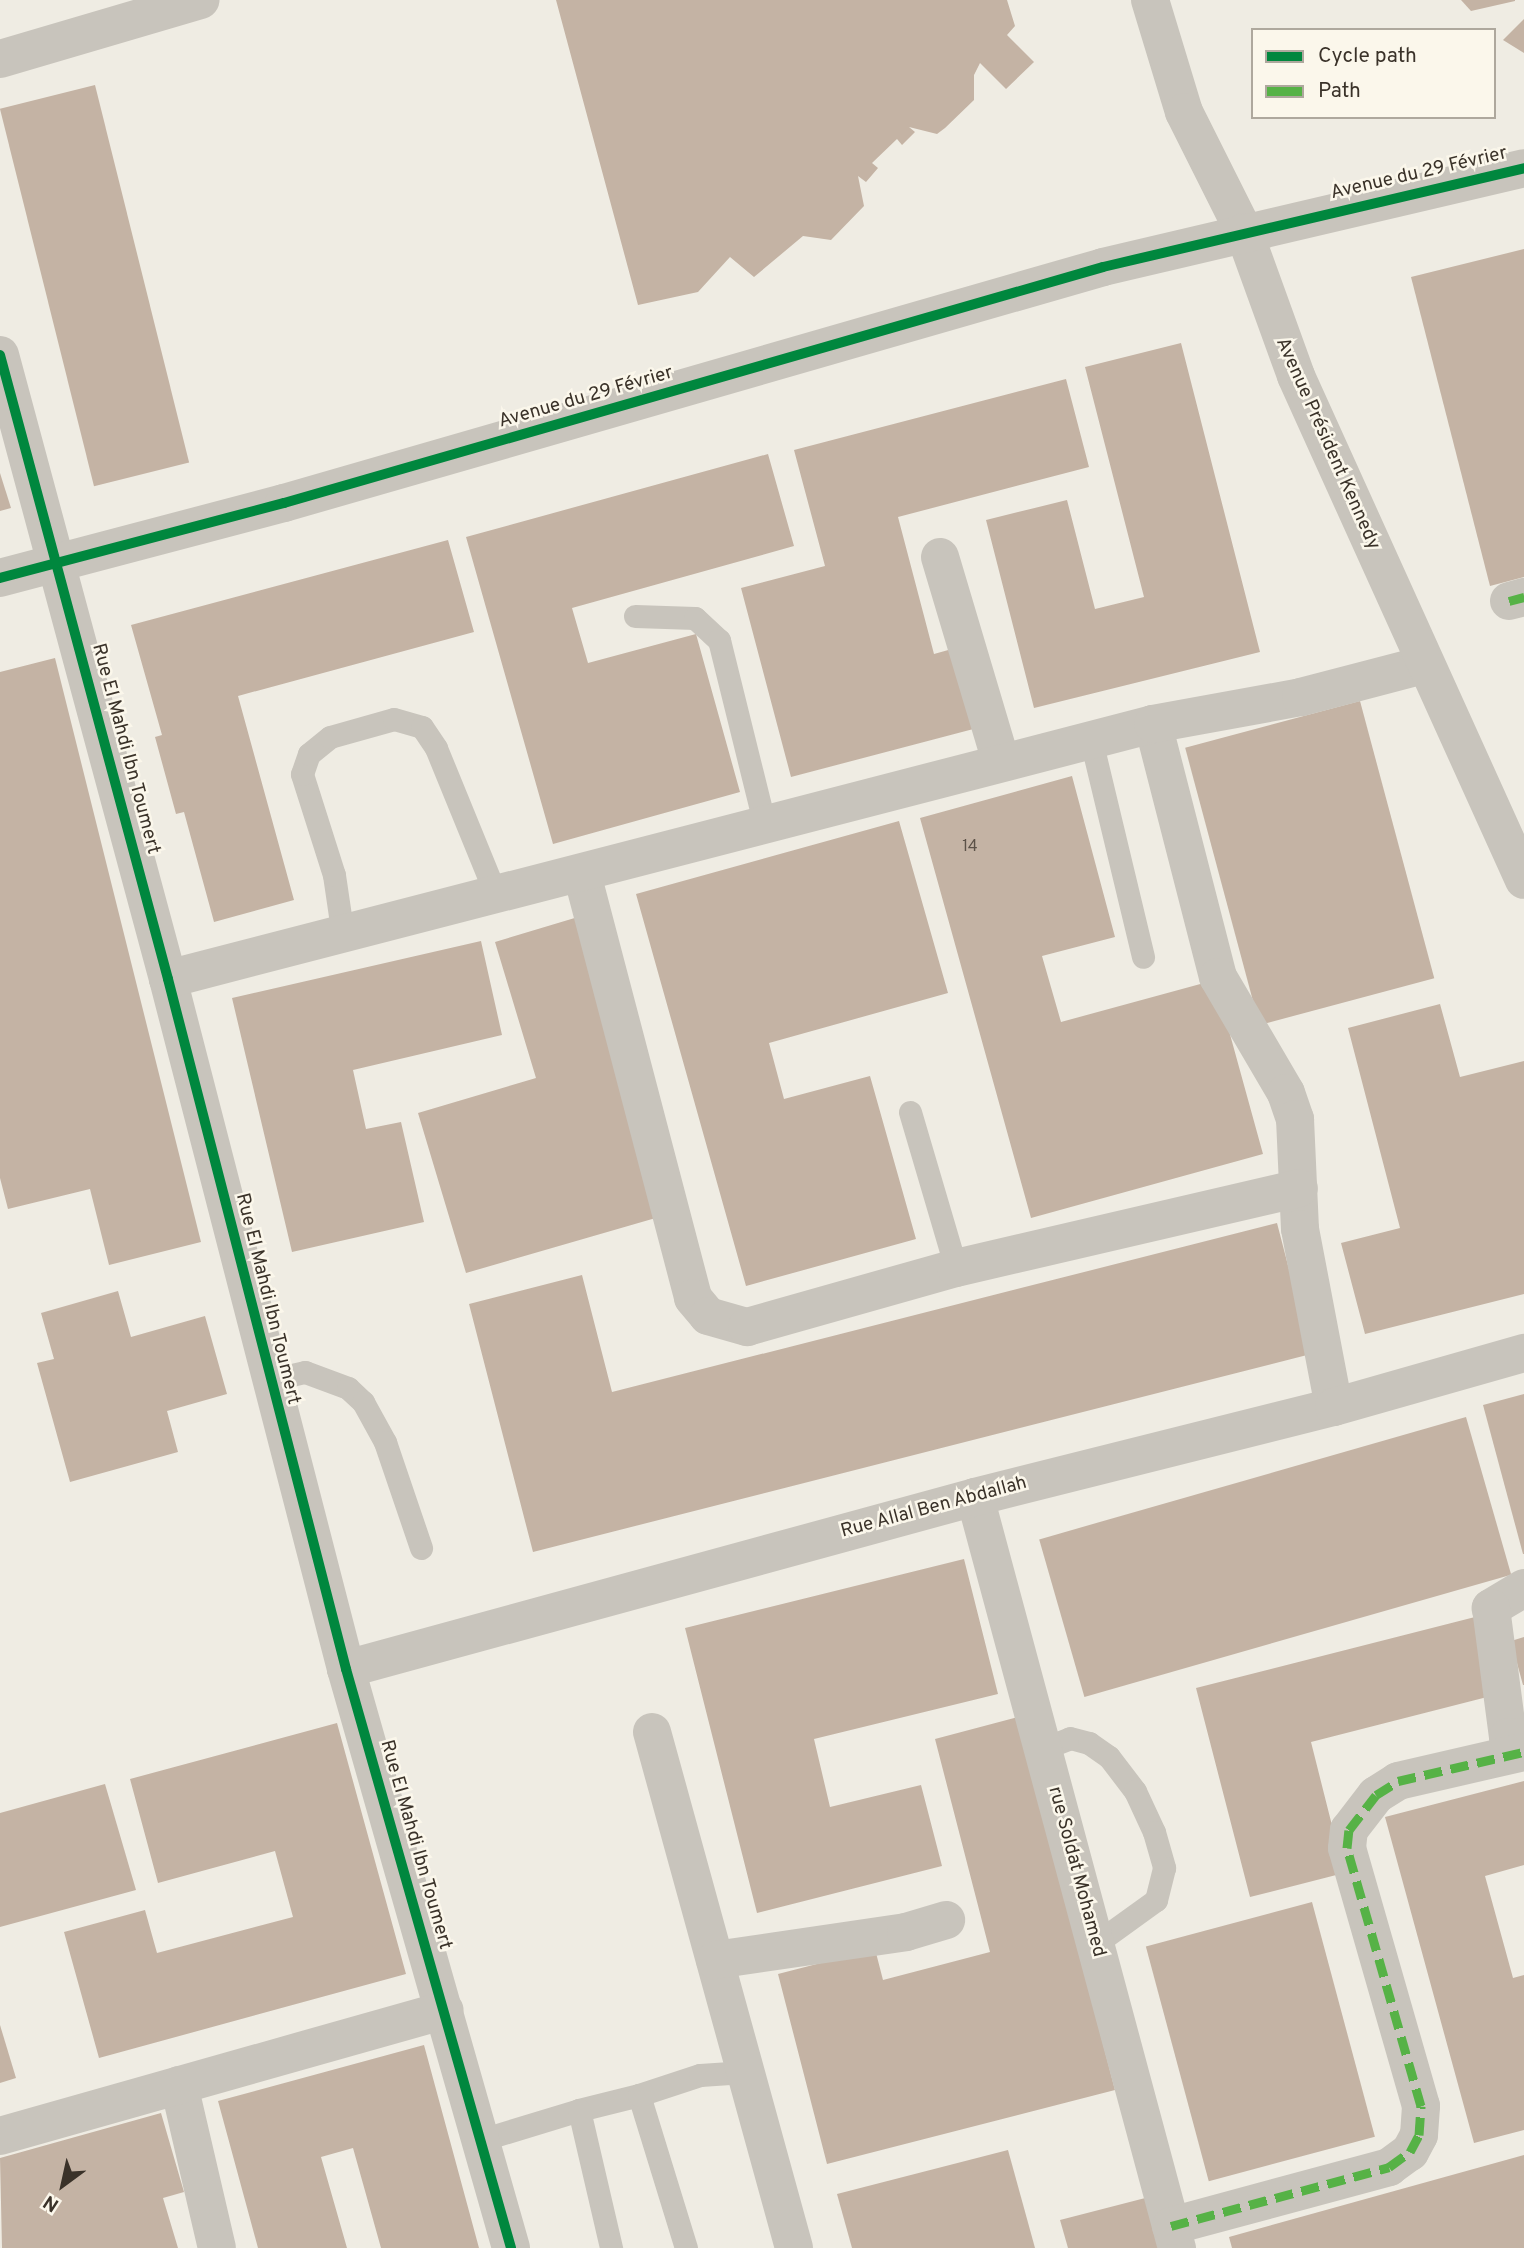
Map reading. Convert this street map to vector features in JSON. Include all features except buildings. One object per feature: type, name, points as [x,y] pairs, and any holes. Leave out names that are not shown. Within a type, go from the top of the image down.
[{"type":"street","points":[[0,59],[201,0]]},
{"type":"street","name":"Avenue Président Kennedy","points":[[1150,0],[1184,112],[1244,233],[1296,376],[1423,665],[1524,880]]},
{"type":"street","name":"Avenue du 29 Février","points":[[0,578],[58,565],[1103,267],[1181,250],[1321,213],[1524,168]]},
{"type":"street","name":"Rue El Mahdi Ibn Toumert","points":[[0,355],[168,979],[346,1669],[511,2248]]},
{"type":"street","points":[[940,557],[1001,762]]},
{"type":"street","points":[[168,979],[582,874],[764,822],[1001,762],[1153,724],[1301,697],[1423,665]]},
{"type":"street","points":[[1153,724],[1218,977],[1282,1085],[1296,1119],[1306,1266],[1334,1407]]},
{"type":"street","points":[[582,874],[693,1298],[708,1316],[747,1327],[956,1268],[1299,1188]]},
{"type":"street","name":"Rue Allal Ben Abdallah","points":[[346,1669],[975,1497],[1334,1407],[1524,1353]]},
{"type":"street","name":"rue Soldat Mohamed","points":[[975,1497],[1174,2237]]},
{"type":"street","points":[[1524,1588],[1491,1608],[1508,1737],[1524,1738]]},
{"type":"street","points":[[652,1732],[794,2248]]},
{"type":"street","points":[[1174,2237],[1389,2167],[1410,2152],[1419,2134],[1421,2106],[1347,1848],[1349,1830],[1376,1796],[1398,1781],[1524,1752]]},
{"type":"street","points":[[715,1960],[905,1931],[946,1920]]},
{"type":"street","points":[[0,2136],[444,2010]]},
{"type":"street","points":[[179,2085],[217,2248]]},
{"type":"lane","points":[[635,615],[695,618],[719,640],[764,822]]},
{"type":"lane","points":[[343,936],[334,875],[302,774],[309,754],[330,737],[394,719],[422,727],[436,748],[496,895]]},
{"type":"lane","points":[[1091,740],[1143,957]]},
{"type":"lane","points":[[910,1112],[956,1268]]},
{"type":"lane","points":[[270,1380],[305,1372],[348,1388],[363,1402],[385,1442],[421,1548]]},
{"type":"lane","points":[[1042,1749],[1070,1738],[1089,1743],[1109,1757],[1135,1791],[1154,1832],[1164,1868],[1156,1900],[1095,1944]]},
{"type":"lane","points":[[481,2140],[700,2075],[745,2072]]},
{"type":"lane","points":[[639,2095],[686,2248]]},
{"type":"lane","points":[[579,2110],[611,2248]]},
{"type":"marked path","points":[[1509,601],[1524,597]]},
{"type":"marked path","points":[[1171,2226],[1389,2167],[1410,2152],[1419,2135],[1421,2106],[1347,1848],[1349,1830],[1376,1795],[1398,1781],[1524,1752]]},
{"type":"cycle path","points":[[0,578],[284,503],[1103,267],[1524,168]]},
{"type":"cycle path","points":[[0,355],[168,979],[346,1669],[511,2248]]}]
